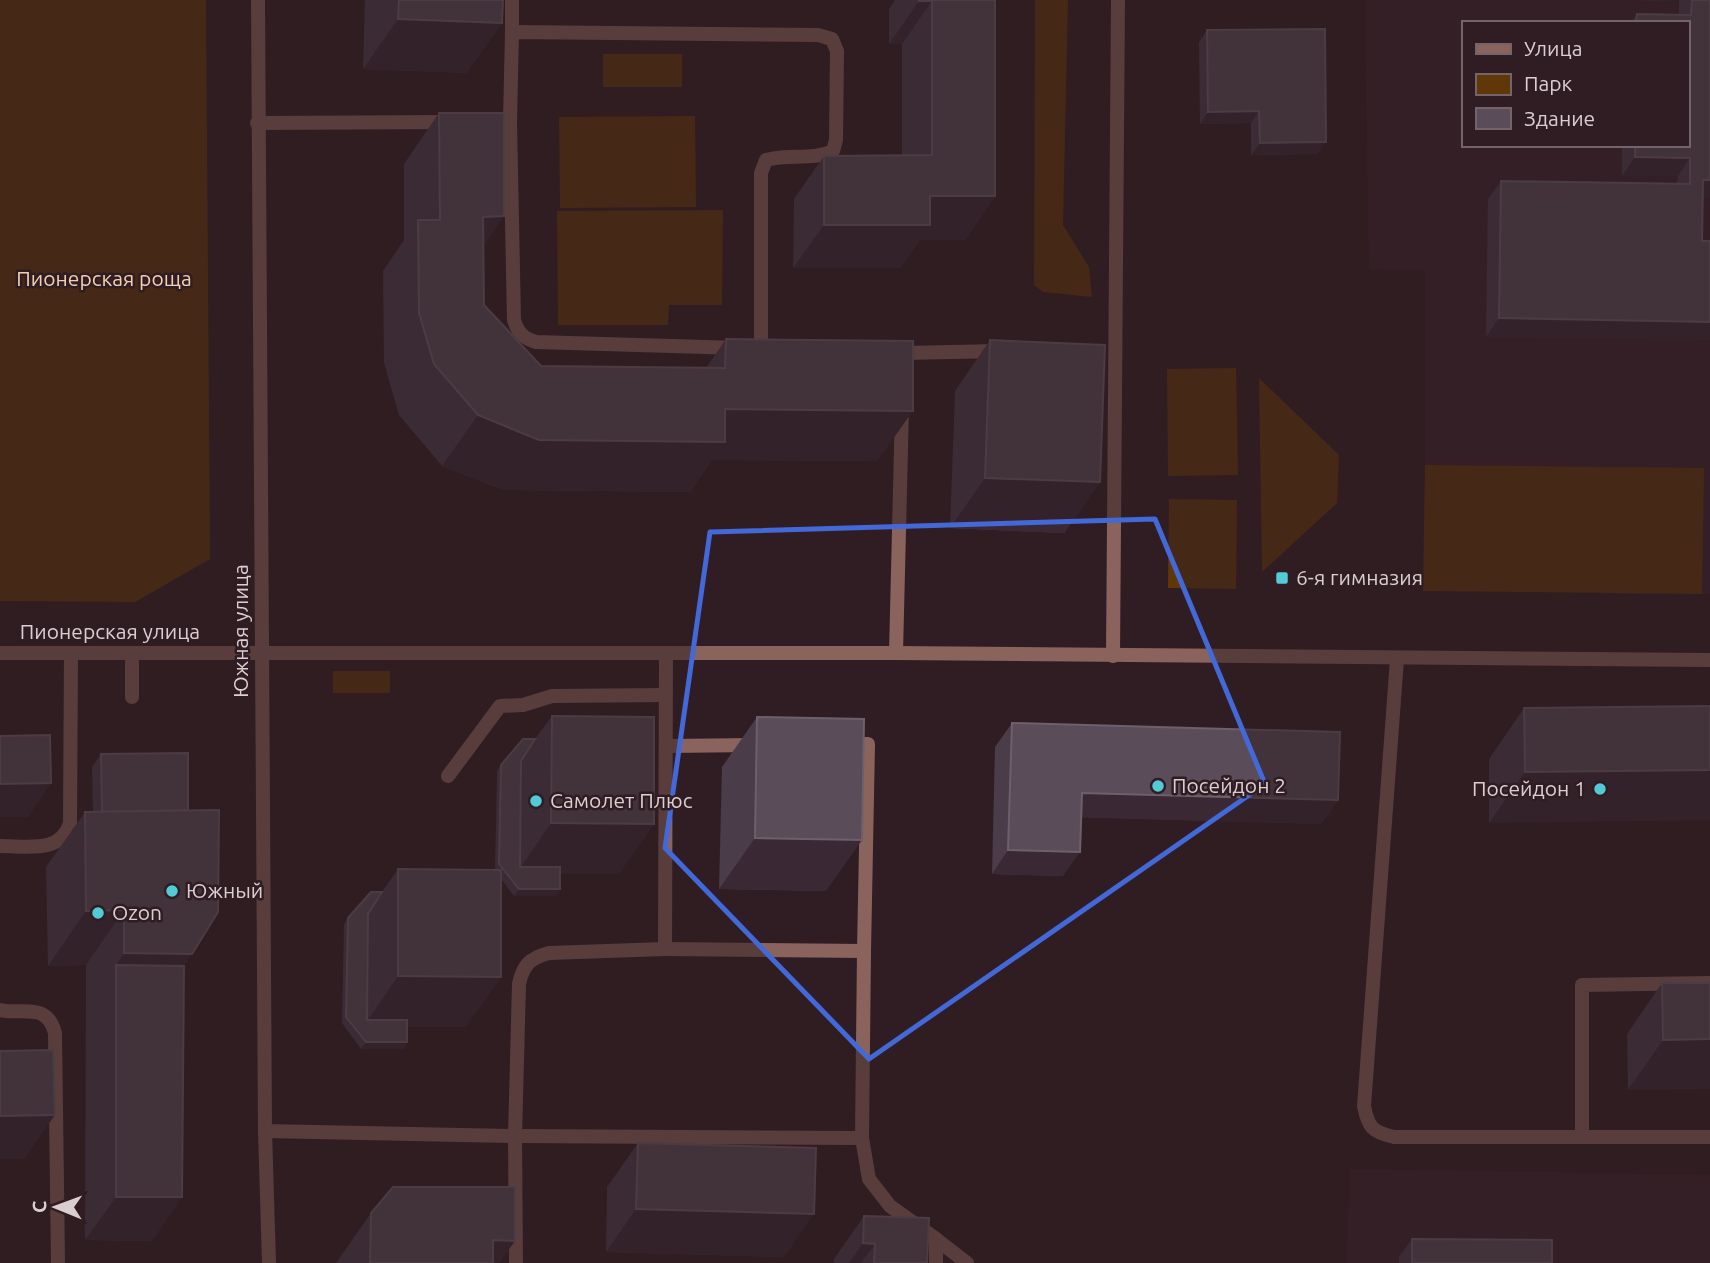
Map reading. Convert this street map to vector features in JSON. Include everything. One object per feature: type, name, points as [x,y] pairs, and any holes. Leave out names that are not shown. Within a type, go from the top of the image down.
[{"type":"street","name":"Южная улица","points":[[258,0],[265,1131],[269,1263]]},
{"type":"street","points":[[512,0],[510,121],[514,320],[517,331],[536,342],[767,348],[761,173],[766,159],[779,156],[821,157],[833,151],[836,139],[837,51],[832,38],[818,35],[512,32]]},
{"type":"street","points":[[1113,656],[1108,349],[1118,0]]},
{"type":"street","points":[[257,123],[510,121]]},
{"type":"street","points":[[898,357],[1009,351]]},
{"type":"street","points":[[895,653],[902,393]]},
{"type":"street","name":"Пионерская улица","points":[[0,653],[895,653],[1710,660]]},
{"type":"street","points":[[0,846],[48,845],[59,842],[67,834],[70,823],[71,653]]},
{"type":"street","points":[[132,653],[132,697]]},
{"type":"street","points":[[665,949],[666,655]]},
{"type":"street","points":[[1396,659],[1364,1106],[1367,1122],[1378,1133],[1394,1137],[1710,1137]]},
{"type":"street","points":[[448,776],[500,706],[523,705],[552,696],[666,695]]},
{"type":"street","points":[[827,744],[868,744],[862,1138],[869,1179],[890,1206],[967,1263]]},
{"type":"street","points":[[666,746],[774,745]]},
{"type":"street","points":[[516,1263],[515,1136],[519,984],[523,968],[534,957],[550,953],[665,949],[864,951]]},
{"type":"street","points":[[1582,1137],[1582,985],[1710,983]]},
{"type":"street","points":[[0,1010],[44,1014],[52,1022],[55,1033],[49,1076],[58,1263]]},
{"type":"street","points":[[265,1131],[862,1138]]},
{"type":"street","points":[[936,1239],[936,1263]]},
{"type":"highlighted area","points":[[1155,519],[1265,784],[869,1059],[665,848],[710,532]]},
{"type":"shaded area","points":[[1365,0],[1710,0],[1710,594],[1617,594],[1619,467],[1425,465],[1425,270],[1369,269]]},
{"type":"shaded area","points":[[1350,1169],[1710,1175],[1710,1263],[1347,1263]]},
{"type":"green space","name":"Пионерская роща","points":[[0,0],[206,0],[210,559],[135,602],[0,601]]},
{"type":"green space","points":[[1035,0],[1068,0],[1063,225],[1089,267],[1092,297],[1043,292],[1034,285]]},
{"type":"green space","points":[[603,54],[682,54],[682,87],[603,87]]},
{"type":"green space","points":[[695,116],[696,207],[560,208],[559,117]]},
{"type":"green space","points":[[723,210],[722,305],[669,305],[668,325],[558,325],[557,211]]},
{"type":"green space","points":[[1236,368],[1238,475],[1168,476],[1167,369]]},
{"type":"green space","points":[[1259,378],[1339,455],[1337,503],[1262,572]]},
{"type":"green space","points":[[1425,465],[1704,468],[1702,594],[1423,591]]},
{"type":"green space","points":[[1169,499],[1237,500],[1236,589],[1168,588]]},
{"type":"green space","points":[[333,671],[390,671],[390,693],[333,693]]},
{"type":"building","points":[[399,0],[503,0],[502,23],[398,19]]},
{"type":"building","points":[[919,0],[995,0],[995,196],[930,196],[930,225],[824,225],[824,156],[932,155],[932,1]]},
{"type":"building","points":[[1692,0],[1710,0],[1710,180],[1703,180],[1702,241],[1710,241],[1710,322],[1499,318],[1501,181],[1690,184],[1690,158],[1635,157],[1635,147],[1689,147],[1689,21],[1636,21],[1637,14],[1691,15]]},
{"type":"building","points":[[1325,29],[1326,142],[1260,143],[1259,111],[1208,112],[1207,30]]},
{"type":"building","points":[[439,113],[504,113],[504,216],[483,217],[484,305],[541,366],[725,368],[726,339],[913,341],[913,411],[725,409],[725,442],[539,440],[478,415],[434,364],[419,313],[418,220],[440,220]]},
{"type":"building","points":[[990,340],[1105,345],[1100,482],[985,478]]},
{"type":"building","points":[[1710,706],[1710,770],[1525,772],[1524,708]]},
{"type":"building","points":[[552,716],[654,717],[654,824],[551,823]]},
{"type":"building","points":[[757,717],[864,719],[862,840],[755,838]]},
{"type":"building","name":"Посейдон 2","points":[[1012,723],[1340,732],[1338,800],[1082,793],[1080,852],[1008,850]]},
{"type":"building","points":[[50,735],[51,783],[0,784],[0,736]]},
{"type":"building","points":[[523,739],[535,739],[521,761],[520,867],[560,867],[560,889],[519,889],[499,864],[501,765]]},
{"type":"building","points":[[188,753],[188,810],[102,812],[101,754]]},
{"type":"building","points":[[219,810],[218,912],[192,954],[124,953],[124,910],[86,911],[85,812]]},
{"type":"building","points":[[398,869],[501,870],[501,977],[398,976]]},
{"type":"building","points":[[371,892],[382,892],[368,914],[367,1020],[407,1020],[407,1042],[366,1042],[346,1017],[348,918]]},
{"type":"building","points":[[116,965],[184,966],[182,1197],[116,1197]]},
{"type":"building","points":[[1662,983],[1710,983],[1710,1039],[1663,1040]]},
{"type":"building","points":[[53,1050],[55,1115],[0,1116],[0,1051]]},
{"type":"building","points":[[638,1143],[816,1148],[814,1214],[636,1209]]},
{"type":"building","points":[[393,1187],[515,1187],[515,1241],[493,1240],[493,1263],[370,1263],[371,1213]]},
{"type":"building","points":[[864,1216],[929,1218],[927,1263],[874,1263],[875,1244],[863,1243]]},
{"type":"building","points":[[1412,1239],[1552,1240],[1552,1263],[1412,1263]]},
{"type":"place","name":"6-я гимназия","points":[[1282,578]]},
{"type":"place","name":"Посейдон 2","points":[[1158,786]]},
{"type":"place","name":"Посейдон 1","points":[[1600,789]]},
{"type":"place","name":"Самолет Плюс","points":[[536,801]]},
{"type":"place","name":"Южный","points":[[172,891]]},
{"type":"place","name":"Ozon","points":[[98,913]]}]
